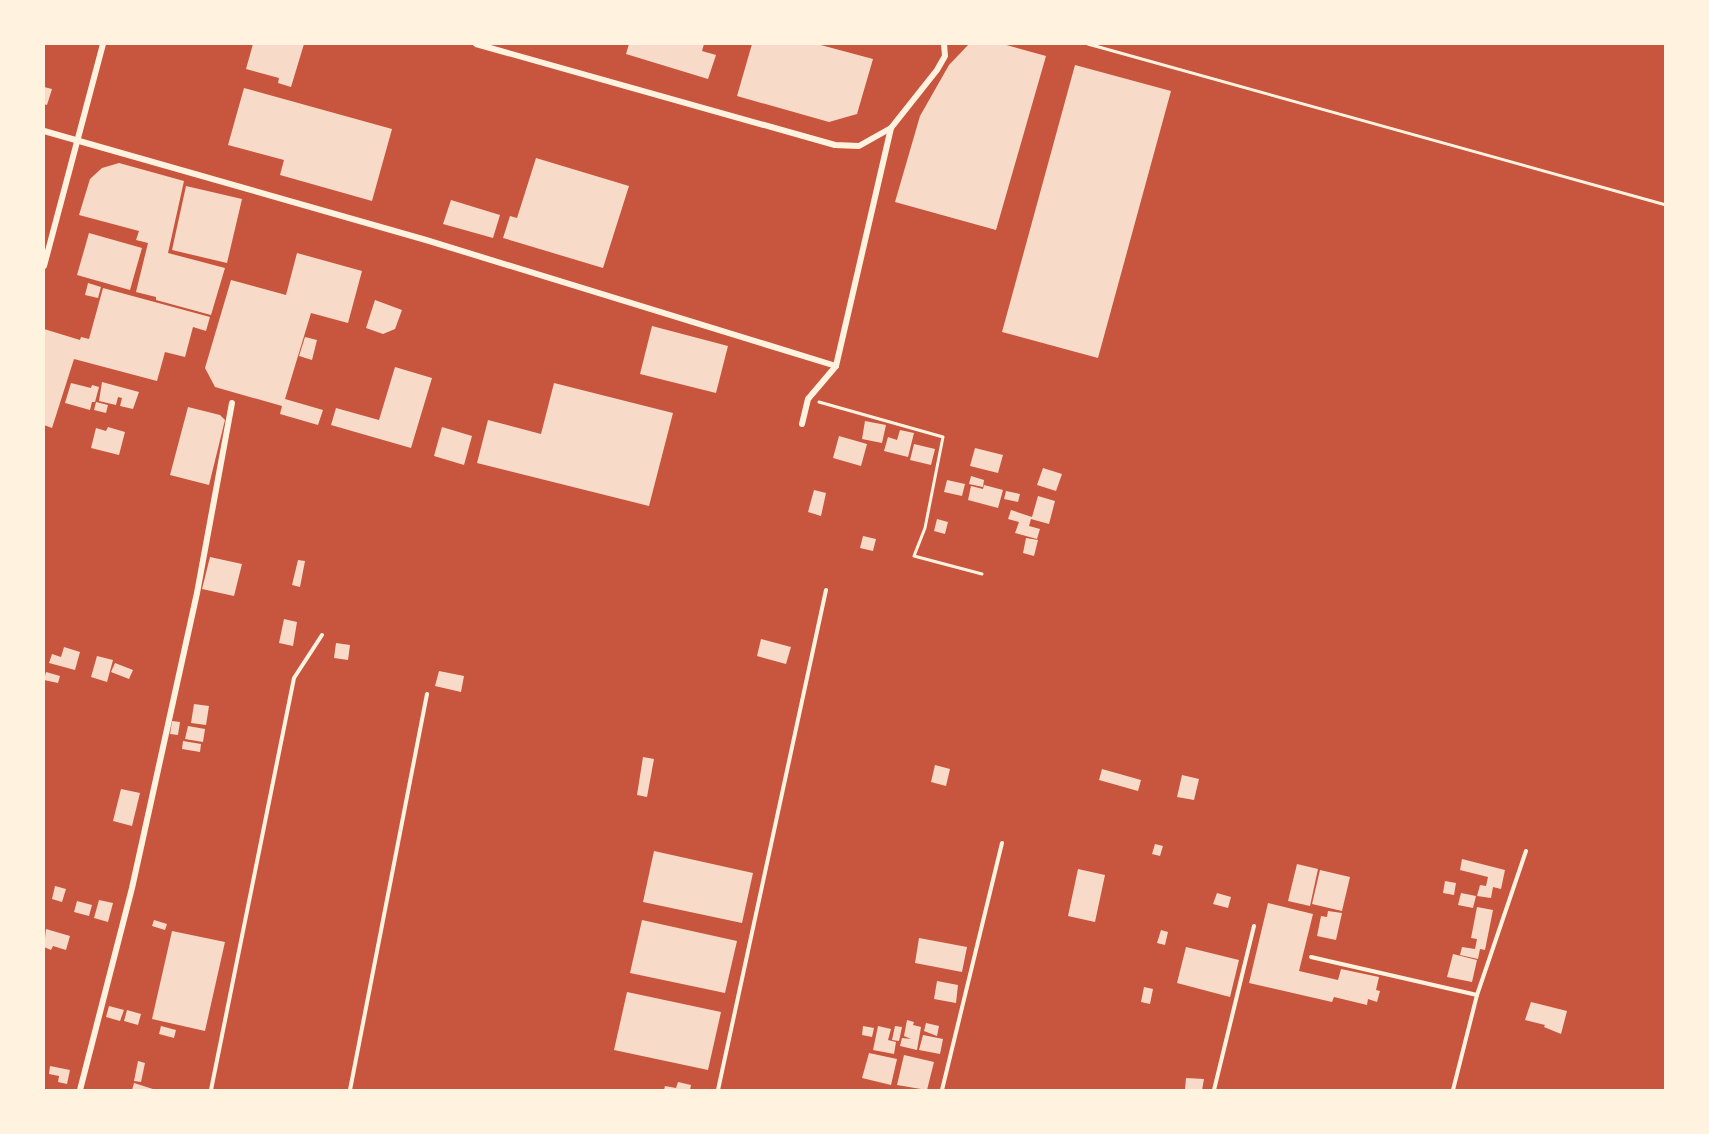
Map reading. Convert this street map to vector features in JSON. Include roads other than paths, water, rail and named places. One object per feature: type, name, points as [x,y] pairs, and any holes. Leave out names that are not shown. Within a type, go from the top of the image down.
[{"type":"street","points":[[44,266],[103,44]]},
{"type":"street","points":[[476,44],[835,145],[859,146],[891,128],[937,70],[945,56],[944,44]]},
{"type":"street","points":[[802,424],[808,399],[836,366],[891,128]]},
{"type":"street","points":[[44,131],[426,240],[836,366]]},
{"type":"street","points":[[80,1090],[137,865],[197,592],[232,403]]},
{"type":"lane","points":[[718,1090],[826,590]]},
{"type":"lane","points":[[211,1090],[294,678],[322,635]]},
{"type":"lane","points":[[350,1090],[427,694]]},
{"type":"lane","points":[[942,1090],[1002,843]]},
{"type":"lane","points":[[1453,1090],[1477,995],[1526,851]]},
{"type":"lane","points":[[1214,1090],[1254,926]]},
{"type":"lane","points":[[1311,957],[1477,995]]}]
